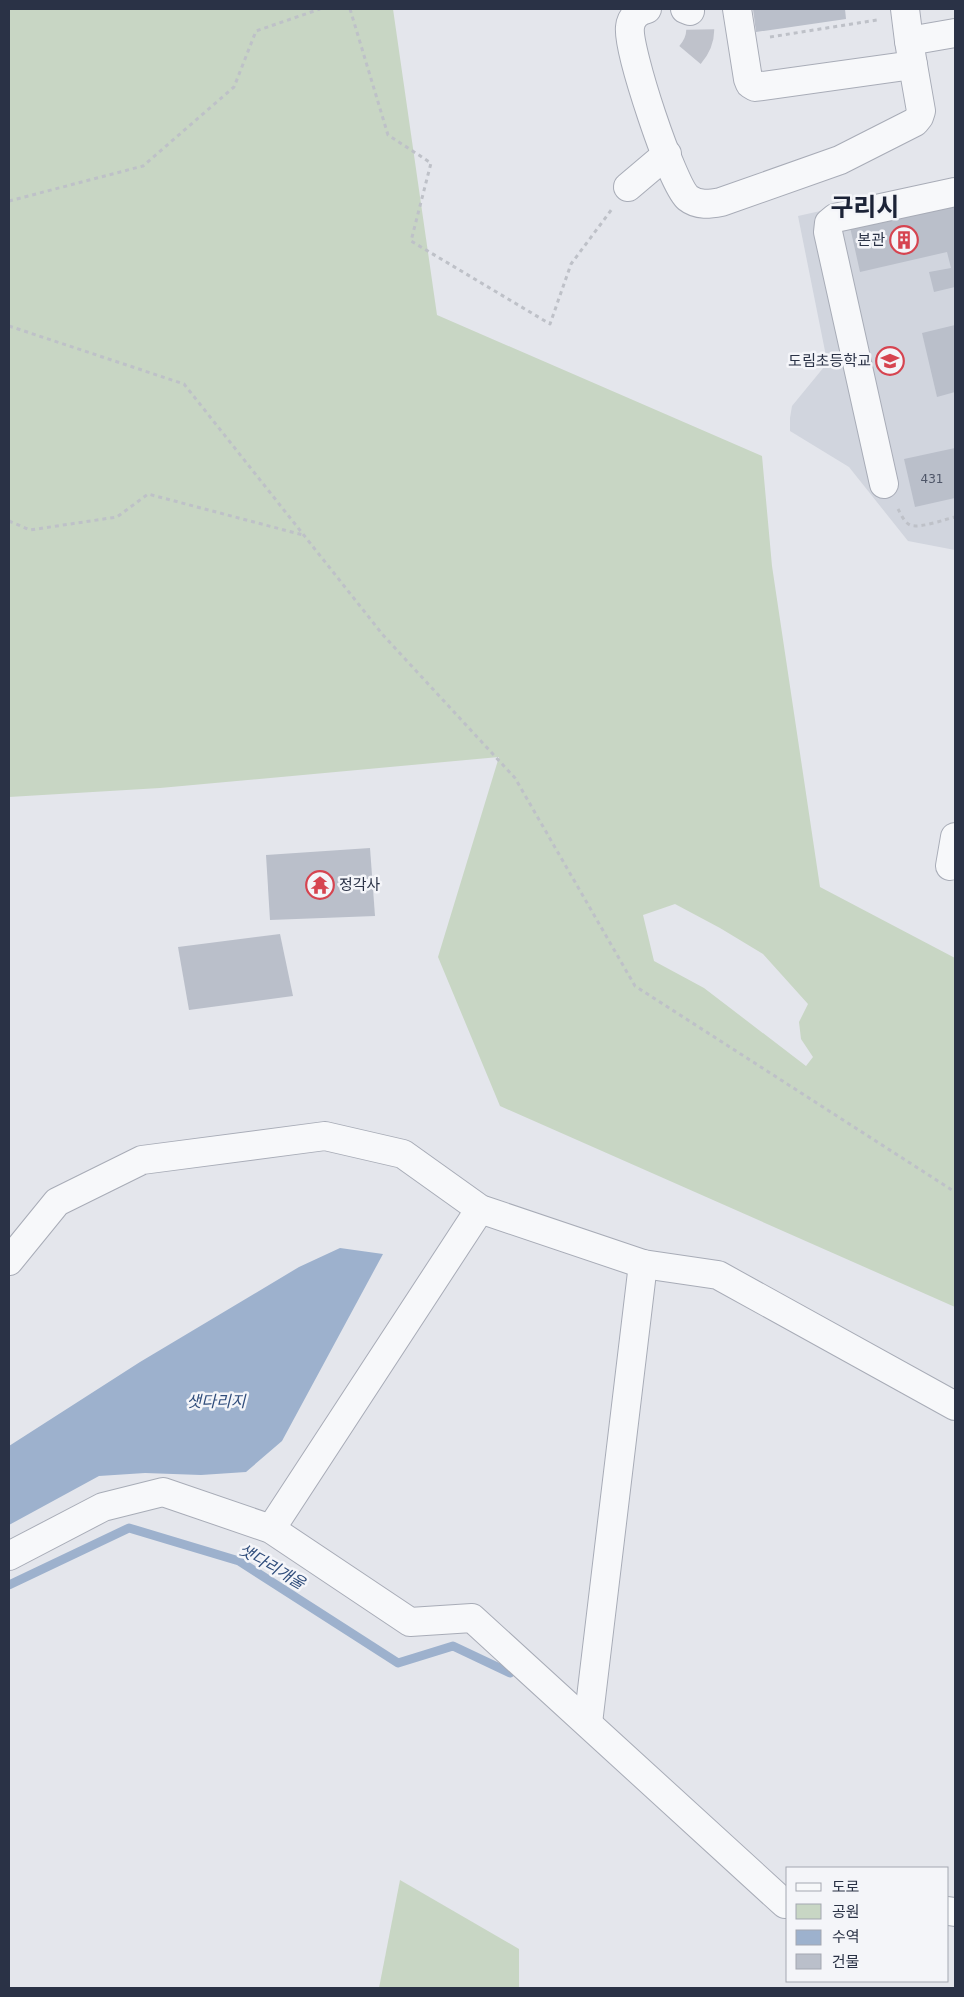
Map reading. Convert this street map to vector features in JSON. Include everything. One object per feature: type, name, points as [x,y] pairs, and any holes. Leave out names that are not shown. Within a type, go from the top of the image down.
[{"type":"street","points":[[647,9],[635,14],[631,19],[629,30],[642,90],[678,184],[688,198],[696,202],[709,204],[721,202],[840,160],[907,126],[919,117],[921,111],[911,53],[893,12]]},
{"type":"street","points":[[737,9],[748,79],[750,84],[755,87],[911,53],[955,33]]},
{"type":"street","points":[[628,187],[667,154]]},
{"type":"street","points":[[884,484],[828,232],[829,223],[835,218],[955,192]]},
{"type":"street","points":[[950,866],[955,837]]},
{"type":"street","points":[[9,1261],[56,1202],[142,1160],[325,1136],[403,1154],[480,1209],[643,1264],[718,1276],[955,1406]]},
{"type":"street","points":[[270,1529],[480,1209]]},
{"type":"street","points":[[588,1723],[643,1264]]},
{"type":"street","points":[[9,1556],[104,1507],[163,1492],[270,1529],[410,1622],[472,1618],[786,1904]]},
{"type":"path","points":[[9,201],[143,166],[234,87],[256,31],[320,9]]},
{"type":"path","points":[[350,9],[388,136],[431,163],[411,241],[550,324],[571,264],[628,187]]},
{"type":"path","points":[[763,38],[875,21],[893,12]]},
{"type":"path","points":[[9,326],[184,384],[383,635],[515,778],[635,986],[955,1192]]},
{"type":"path","points":[[884,484],[903,518],[910,524],[916,526],[955,517]]},
{"type":"path","points":[[9,521],[30,530],[117,517],[148,494],[303,535]]},
{"type":"shaded area","name":"도림초등학교","points":[[955,181],[955,550],[908,541],[849,467],[790,431],[790,418],[792,406],[824,367],[826,356],[798,216]]},
{"type":"green space","points":[[9,9],[393,9],[437,315],[762,456],[772,566],[820,887],[955,958],[955,1307],[500,1106],[438,957],[499,757],[160,788],[9,797]],"holes":[[[675,904],[763,954],[808,1004],[799,1022],[801,1039],[813,1057],[806,1066],[704,988],[654,961],[643,915]]]},
{"type":"green space","points":[[400,1880],[519,1949],[519,1988],[379,1988]]},
{"type":"water","name":"샛다리지","points":[[340,1248],[383,1254],[282,1441],[246,1472],[201,1475],[145,1473],[99,1476],[9,1525],[9,1446],[140,1362],[299,1267]]},
{"type":"building","points":[[753,9],[845,9],[846,19],[756,32]]},
{"type":"building","name":"본관","points":[[955,204],[955,287],[934,292],[929,272],[951,268],[947,252],[860,272],[850,227]]},
{"type":"building","points":[[955,325],[955,392],[937,397],[922,333]]},
{"type":"building","points":[[955,448],[955,498],[915,507],[904,459]]},
{"type":"building","name":"정각사","points":[[370,848],[375,916],[270,920],[266,855]]},
{"type":"building","points":[[280,934],[293,996],[189,1010],[178,947]]},
{"type":"waterway","name":"샛다리개울","points":[[9,1585],[129,1528],[239,1561],[398,1663],[453,1646],[510,1673]]},
{"type":"tunnel","points":[[690,11],[698,21],[700,32],[697,44],[690,55]]},
{"type":"place","name":"본관","points":[[904,240]]},
{"type":"place","name":"도림초등학교","points":[[890,361]]},
{"type":"place","name":"정각사","points":[[320,885]]},
{"type":"district","name":"구리시","points":[[865,207]]}]
